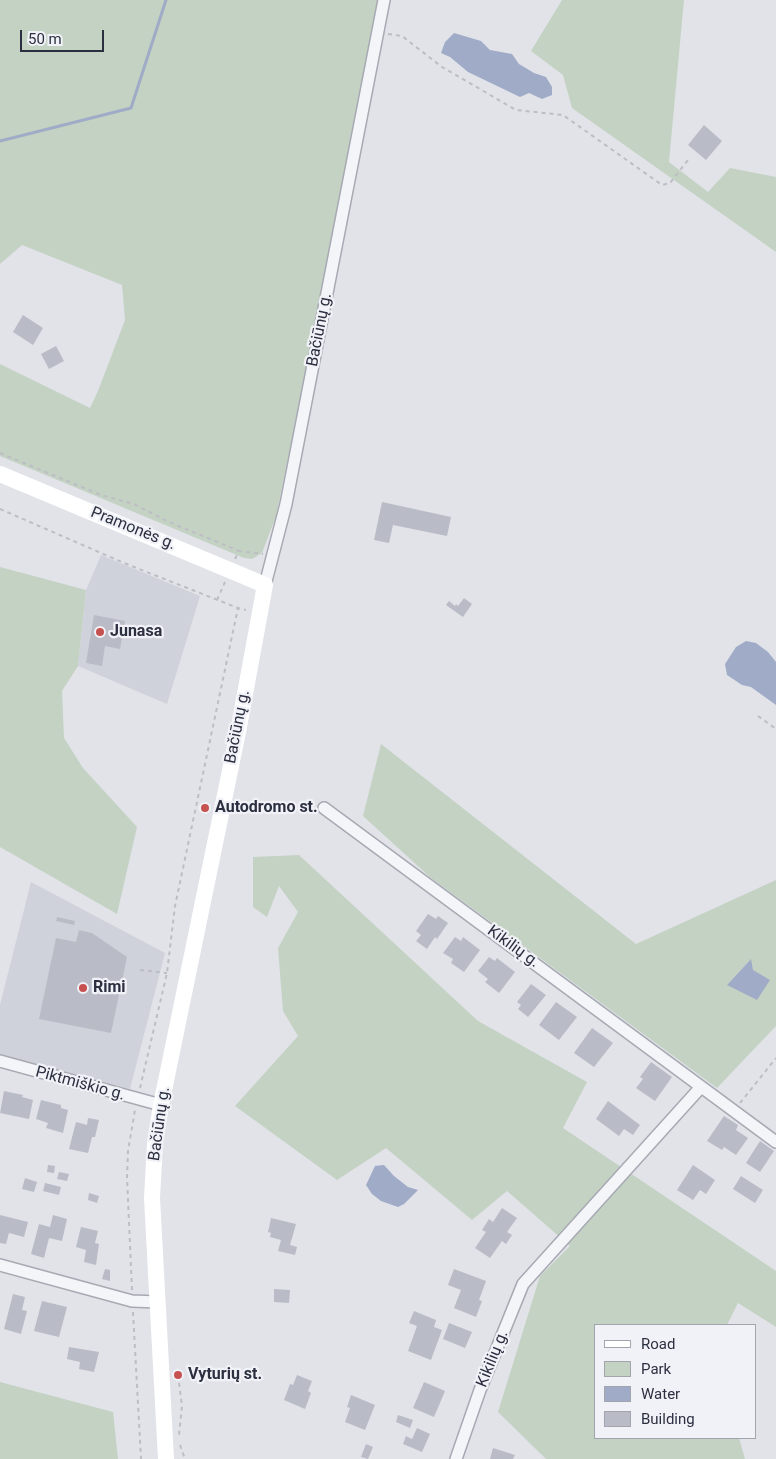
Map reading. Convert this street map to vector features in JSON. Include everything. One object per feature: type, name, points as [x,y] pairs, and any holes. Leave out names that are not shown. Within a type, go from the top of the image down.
[{"type":"main road","name":"Pramonės g.","points":[[0,474],[265,585]]},
{"type":"main road","name":"Bačiūnų g.","points":[[166,1459],[153,1189],[155,1143],[265,585]]},
{"type":"street","name":"Bačiūnų g.","points":[[265,585],[286,504],[384,0]]},
{"type":"street","name":"Kikilių g.","points":[[324,808],[776,1142]]},
{"type":"street","name":"Piktmiškio g.","points":[[0,1061],[161,1105]]},
{"type":"street","name":"Kikilių g.","points":[[456,1459],[477,1399],[523,1284],[701,1087]]},
{"type":"street","points":[[0,1265],[132,1300],[158,1302]]},
{"type":"path","points":[[378,33],[402,36],[442,67],[516,110],[563,116],[662,185],[670,183],[688,160]]},
{"type":"path","points":[[0,453],[101,495],[134,504],[169,522],[239,551]]},
{"type":"path","points":[[0,508],[133,566],[238,608],[261,613]]},
{"type":"path","points":[[758,716],[776,729]]},
{"type":"path","points":[[140,970],[167,973]]},
{"type":"path","points":[[734,1111],[776,1058]]},
{"type":"path","points":[[178,1376],[182,1406],[179,1442],[185,1459]]},
{"type":"shaded area","points":[[101,555],[200,596],[167,704],[78,666],[86,590]]},
{"type":"shaded area","points":[[31,882],[165,953],[130,1089],[0,1055],[0,1005]]},
{"type":"green space","points":[[0,0],[383,0],[276,516],[262,553],[252,559],[244,558],[0,456],[0,364],[90,408],[125,320],[122,285],[22,245],[0,264]]},
{"type":"green space","points":[[562,0],[684,0],[669,162],[708,192],[730,168],[776,177],[776,252],[572,108],[563,75],[531,51]]},
{"type":"green space","points":[[0,567],[86,590],[78,666],[62,691],[64,738],[83,768],[137,827],[117,914],[0,847]]},
{"type":"green space","points":[[381,744],[636,944],[776,880],[776,1026],[717,1088],[431,878],[363,816]],"holes":[[[750,960],[753,970],[727,985]]]},
{"type":"green space","points":[[299,855],[478,1021],[587,1082],[563,1128],[776,1271],[776,1327],[738,1303],[728,1324],[594,1324],[594,1439],[739,1439],[745,1459],[546,1459],[498,1412],[540,1276],[570,1246],[507,1191],[472,1220],[386,1148],[337,1180],[235,1106],[298,1036],[283,1011],[278,948],[298,912],[279,886],[267,917],[253,907],[253,857]]},
{"type":"green space","points":[[0,1382],[113,1412],[118,1459],[0,1459]]},
{"type":"water","points":[[454,33],[481,41],[490,50],[512,54],[519,64],[534,73],[546,77],[552,87],[552,95],[542,99],[529,93],[520,97],[468,72],[450,57],[441,53],[445,42]]},
{"type":"water","points":[[746,641],[756,643],[768,652],[776,662],[776,705],[751,687],[742,685],[727,675],[725,664],[736,647]]},
{"type":"water","points":[[751,959],[753,970],[770,980],[757,1000],[727,985]]},
{"type":"water","points":[[384,1165],[408,1187],[418,1190],[404,1204],[398,1207],[381,1201],[372,1194],[366,1185],[375,1166]]},
{"type":"building","points":[[704,125],[722,141],[706,160],[688,145]]},
{"type":"building","points":[[23,315],[43,328],[33,345],[13,332]]},
{"type":"building","points":[[56,346],[64,361],[49,369],[41,354]]},
{"type":"building","points":[[382,502],[451,517],[447,536],[393,525],[389,543],[374,540]]},
{"type":"building","points":[[464,598],[472,604],[463,617],[446,605],[449,601],[458,606]]},
{"type":"building","name":"Junasa","points":[[94,615],[125,621],[120,649],[105,646],[102,666],[86,663]]},
{"type":"building","points":[[428,914],[436,919],[438,916],[448,923],[427,949],[416,941],[421,935],[416,931]]},
{"type":"building","points":[[57,917],[75,921],[74,925],[56,921]]},
{"type":"building","name":"Rimi","points":[[79,930],[92,933],[127,957],[111,1033],[39,1019],[56,938],[76,942]]},
{"type":"building","points":[[455,937],[461,941],[463,937],[480,950],[464,972],[451,963],[453,959],[443,953]]},
{"type":"building","points":[[489,957],[495,961],[497,958],[515,972],[499,993],[485,982],[488,979],[478,971]]},
{"type":"building","points":[[531,984],[546,995],[528,1017],[518,1009],[521,1005],[517,1002]]},
{"type":"building","points":[[556,1002],[577,1017],[559,1040],[539,1025]]},
{"type":"building","points":[[592,1028],[613,1043],[594,1067],[574,1053]]},
{"type":"building","points":[[651,1062],[672,1077],[655,1101],[636,1088],[643,1079],[640,1077]]},
{"type":"building","points":[[4,1091],[23,1095],[22,1097],[33,1100],[29,1119],[0,1113]]},
{"type":"building","points":[[41,1100],[61,1105],[61,1108],[68,1110],[63,1133],[46,1128],[48,1123],[36,1119]]},
{"type":"building","points":[[608,1101],[640,1125],[633,1135],[624,1129],[619,1136],[596,1119]]},
{"type":"building","points":[[724,1116],[738,1125],[736,1130],[748,1138],[736,1155],[724,1147],[722,1150],[707,1141]]},
{"type":"building","points":[[88,1118],[99,1120],[95,1137],[92,1137],[88,1153],[69,1149],[76,1122],[87,1125]]},
{"type":"building","points":[[760,1141],[774,1151],[760,1172],[746,1163]]},
{"type":"building","points":[[48,1165],[55,1166],[54,1173],[47,1172]]},
{"type":"building","points":[[693,1165],[715,1180],[706,1194],[700,1190],[693,1200],[677,1190]]},
{"type":"building","points":[[59,1172],[69,1174],[67,1181],[57,1179]]},
{"type":"building","points":[[741,1176],[763,1190],[755,1203],[733,1189]]},
{"type":"building","points":[[25,1178],[37,1182],[34,1192],[22,1189]]},
{"type":"building","points":[[45,1183],[61,1187],[59,1195],[43,1191]]},
{"type":"building","points":[[89,1193],[99,1196],[97,1203],[88,1200]]},
{"type":"building","points":[[502,1208],[517,1218],[507,1232],[512,1235],[506,1244],[502,1241],[490,1258],[475,1248],[486,1232],[482,1230],[489,1219],[493,1222]]},
{"type":"building","points":[[0,1215],[28,1222],[24,1237],[9,1233],[6,1244],[0,1243]]},
{"type":"building","points":[[53,1215],[67,1219],[62,1241],[49,1238],[44,1258],[31,1254],[39,1224],[50,1227]]},
{"type":"building","points":[[271,1218],[296,1224],[290,1245],[297,1247],[295,1255],[278,1251],[281,1240],[270,1237],[271,1233],[268,1232]]},
{"type":"building","points":[[81,1227],[98,1231],[95,1243],[99,1244],[96,1265],[84,1262],[86,1250],[76,1247]]},
{"type":"building","points":[[105,1269],[110,1270],[110,1281],[102,1279]]},
{"type":"building","points":[[454,1269],[486,1281],[479,1300],[482,1301],[476,1317],[454,1308],[461,1290],[448,1285]]},
{"type":"building","points":[[274,1289],[290,1290],[289,1303],[274,1302]]},
{"type":"building","points":[[13,1294],[25,1297],[22,1310],[27,1311],[21,1334],[4,1329]]},
{"type":"building","points":[[42,1301],[67,1307],[59,1337],[34,1331]]},
{"type":"building","points":[[414,1311],[436,1320],[434,1327],[442,1330],[431,1360],[408,1351],[417,1326],[409,1323]]},
{"type":"building","points":[[449,1323],[472,1332],[465,1348],[443,1339]]},
{"type":"building","points":[[69,1347],[99,1352],[94,1372],[79,1369],[80,1362],[67,1359]]},
{"type":"building","points":[[297,1375],[312,1381],[308,1391],[311,1393],[305,1409],[284,1400],[290,1384],[293,1385]]},
{"type":"building","points":[[424,1382],[445,1391],[434,1417],[413,1408]]},
{"type":"building","points":[[351,1395],[375,1405],[365,1430],[345,1422],[350,1408],[347,1407]]},
{"type":"building","points":[[398,1415],[413,1420],[410,1428],[396,1422]]},
{"type":"building","points":[[417,1428],[430,1434],[422,1452],[403,1444],[406,1436],[412,1439]]},
{"type":"building","points":[[366,1444],[373,1447],[368,1459],[361,1457]]},
{"type":"building","points":[[493,1448],[515,1455],[513,1459],[490,1459]]},
{"type":"waterway","points":[[0,141],[131,108],[166,0]]},
{"type":"place","name":"Junasa","points":[[100,632]]},
{"type":"place","name":"Autodromo st.","points":[[205,808]]},
{"type":"place","name":"Rimi","points":[[83,988]]},
{"type":"place","name":"Vyturių st.","points":[[178,1375]]}]
